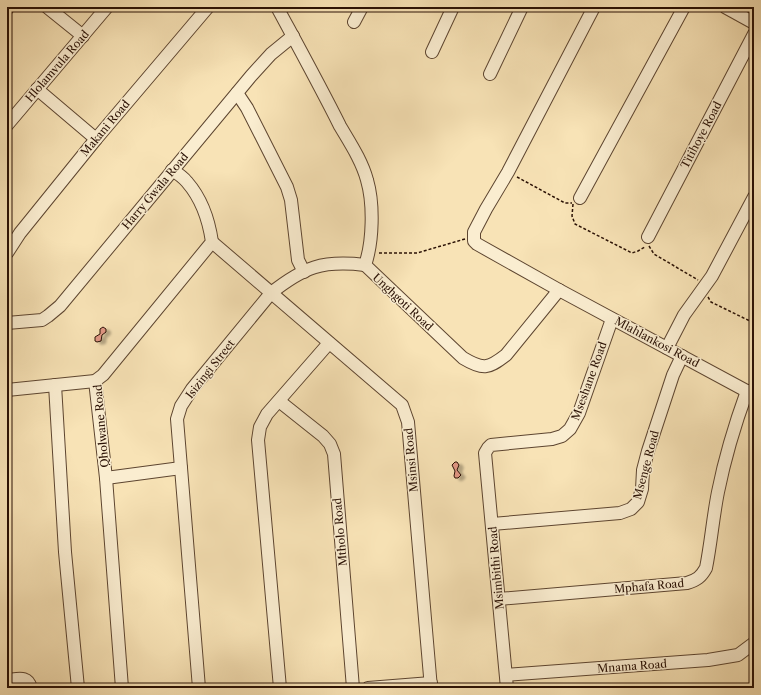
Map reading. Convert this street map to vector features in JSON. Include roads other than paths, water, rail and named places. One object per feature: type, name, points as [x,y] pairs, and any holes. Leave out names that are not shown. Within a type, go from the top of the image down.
[{"type":"street","points":[[47,7],[83,36]]},
{"type":"street","name":"Hlolamvula Road","points":[[7,125],[107,7]]},
{"type":"street","name":"Makani Road","points":[[7,252],[20,233],[96,139],[208,7]]},
{"type":"street","name":"Unghgoti Road","points":[[277,7],[327,99],[367,180],[371,208],[371,232],[369,253],[364,265],[463,358],[476,366],[487,366],[496,363],[506,355],[559,290]]},
{"type":"street","points":[[354,22],[362,7]]},
{"type":"street","points":[[432,52],[454,7]]},
{"type":"street","points":[[490,74],[522,7]]},
{"type":"street","name":"Mlahlankosi Road","points":[[594,7],[508,172],[486,209],[473,237],[474,241],[559,290],[751,393]]},
{"type":"street","points":[[577,201],[684,7]]},
{"type":"street","points":[[725,7],[754,23]]},
{"type":"street","name":"Titihoye Road","points":[[648,237],[754,34]]},
{"type":"street","name":"Harry Gwala Road","points":[[7,323],[42,320],[53,312],[67,298],[237,93],[271,54],[293,36]]},
{"type":"street","points":[[37,89],[96,139]]},
{"type":"street","points":[[237,93],[247,108],[287,187],[291,200],[298,260],[304,272]]},
{"type":"street","points":[[172,170],[186,181],[196,194],[205,215],[212,242]]},
{"type":"street","points":[[667,348],[684,315],[706,286],[754,197]]},
{"type":"street","name":"Msinsi Road","points":[[212,242],[402,405],[408,422],[431,685]]},
{"type":"street","name":"Qholwane Road","points":[[122,688],[106,478],[95,381],[103,375],[212,242]]},
{"type":"street","name":"Isizingi Street","points":[[199,688],[177,419],[181,406],[192,389],[271,293],[287,281],[318,266],[330,263],[364,265]]},
{"type":"street","name":"Mseshane Road","points":[[488,448],[491,445],[552,439],[562,436],[570,430],[579,414],[612,318]]},
{"type":"street","points":[[280,688],[258,440],[260,428],[268,414],[329,343]]},
{"type":"street","name":"Msenge Road","points":[[492,524],[620,513],[631,509],[638,502],[642,489],[648,451],[673,375],[682,356]]},
{"type":"street","points":[[7,390],[95,381]]},
{"type":"street","points":[[55,385],[64,552],[78,688]]},
{"type":"street","name":"Mphafa Road","points":[[499,599],[687,583],[696,580],[706,568],[718,492],[726,454],[738,416],[751,393]]},
{"type":"street","name":"Mtholo Road","points":[[279,401],[323,436],[330,444],[334,454],[353,688]]},
{"type":"street","name":"Msimbithi Road","points":[[488,448],[485,453],[508,688]]},
{"type":"street","points":[[106,478],[181,468]]},
{"type":"street","name":"Mnama Road","points":[[506,675],[708,660],[738,655],[754,643]]},
{"type":"street","points":[[7,680],[26,680],[30,682],[31,688]]},
{"type":"street","points":[[368,688],[431,685]]}]
